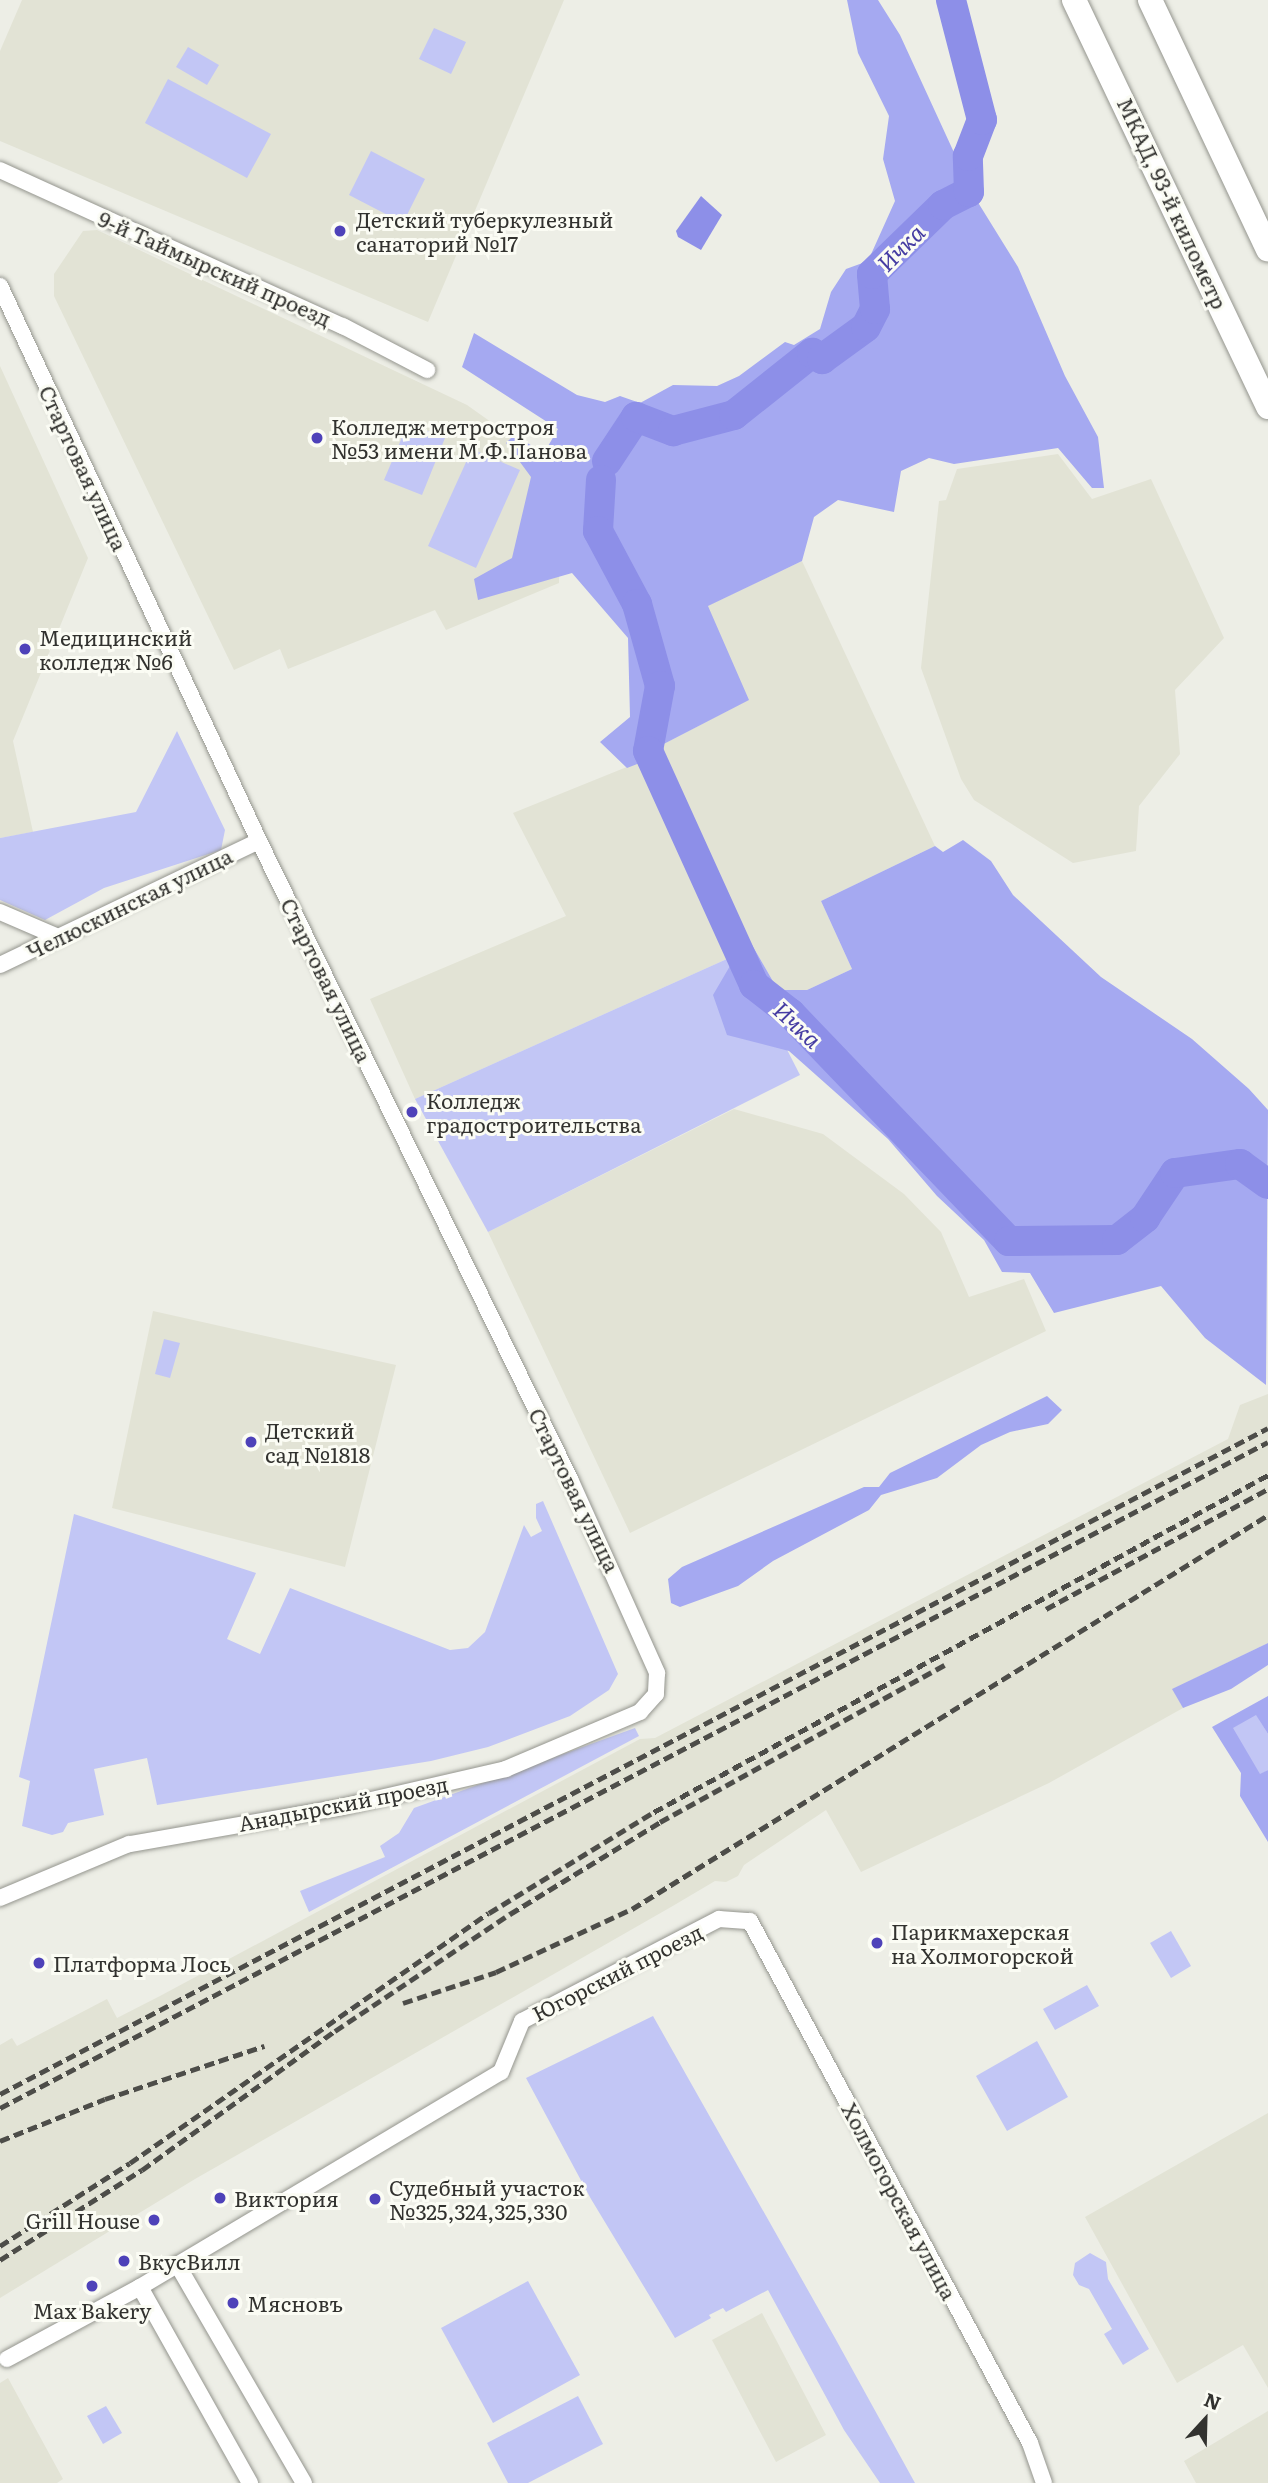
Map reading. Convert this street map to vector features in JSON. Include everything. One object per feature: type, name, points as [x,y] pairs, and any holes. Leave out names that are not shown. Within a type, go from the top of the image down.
[{"type":"highway","name":"МКАД, 93-й километр","points":[[1074,0],[1268,407]]},
{"type":"highway","points":[[1150,0],[1268,250]]},
{"type":"street","name":"9-й Таймырский проезд","points":[[0,170],[344,326],[427,370]]},
{"type":"street","name":"Стартовая улица","points":[[0,286],[259,841],[576,1491],[657,1673]]},
{"type":"street","name":"Челюскинская улица","points":[[0,965],[259,841]]},
{"type":"street","points":[[0,912],[58,937]]},
{"type":"street","name":"Анадырский проезд","points":[[0,1898],[129,1844],[342,1807],[506,1769],[640,1712],[656,1694],[657,1673]]},
{"type":"street","name":"Югорский проезд","points":[[7,2360],[140,2287],[501,2072],[522,2021],[719,1919],[750,1921]]},
{"type":"street","name":"Холмогорская улица","points":[[750,1921],[1030,2443],[1044,2483]]},
{"type":"street","points":[[177,2264],[304,2483]]},
{"type":"street","points":[[140,2287],[250,2483]]},
{"type":"shaded area","name":"Детский туберкулезный санаторий №17","points":[[22,0],[564,0],[428,322],[0,141],[0,51]]},
{"type":"shaded area","points":[[847,0],[878,0],[900,35],[974,196],[1018,267],[1065,376],[1098,437],[1104,488],[1092,488],[1058,448],[954,464],[929,458],[901,471],[894,512],[838,500],[814,517],[802,561],[708,606],[749,700],[656,748],[725,898],[778,990],[807,990],[852,969],[821,901],[935,846],[943,852],[963,840],[991,861],[1013,895],[1101,977],[1192,1039],[1249,1089],[1268,1110],[1266,1385],[1205,1338],[1161,1286],[1054,1313],[1030,1273],[1002,1272],[984,1240],[937,1196],[888,1139],[789,1051],[727,1035],[713,995],[737,954],[650,759],[627,768],[600,742],[630,717],[628,638],[572,573],[478,600],[474,579],[512,558],[531,477],[506,443],[514,435],[544,453],[558,429],[462,367],[474,333],[577,395],[605,402],[620,396],[640,403],[673,385],[717,386],[739,376],[785,342],[794,345],[820,329],[831,292],[846,269],[868,261],[895,201],[883,159],[889,116],[858,53]]},
{"type":"shaded area","points":[[434,28],[466,42],[451,74],[419,59]]},
{"type":"shaded area","points":[[188,47],[219,65],[207,85],[176,67]]},
{"type":"shaded area","points":[[168,79],[271,134],[247,178],[145,123]]},
{"type":"shaded area","points":[[371,151],[425,179],[403,223],[349,195]]},
{"type":"shaded area","points":[[701,196],[722,215],[701,250],[678,237],[676,231]]},
{"type":"shaded area","name":"Колледж метростроя №53 имени М.Ф.Панова","points":[[97,230],[467,405],[560,471],[559,583],[446,630],[435,610],[288,669],[280,649],[234,670],[54,296],[54,274],[83,231]]},
{"type":"shaded area","name":"Медицинский колледж №6","points":[[0,366],[88,558],[13,741],[33,832],[0,838]]},
{"type":"shaded area","points":[[408,423],[445,438],[422,495],[384,480]]},
{"type":"shaded area","points":[[472,449],[520,470],[476,568],[428,546]]},
{"type":"shaded area","points":[[1058,454],[1092,499],[1151,479],[1224,638],[1175,690],[1180,754],[1139,806],[1136,851],[1073,863],[974,800],[961,779],[921,668],[939,501],[946,500],[957,469]]},
{"type":"shaded area","points":[[802,561],[935,846],[821,901],[852,969],[807,990],[778,990],[725,898],[656,748],[748,700],[707,606]]},
{"type":"shaded area","points":[[177,731],[225,830],[221,850],[104,888],[45,920],[0,900],[0,838],[136,812]]},
{"type":"shaded area","points":[[649,758],[738,954],[415,1099],[370,999],[566,916],[513,813]]},
{"type":"shaded area","points":[[738,954],[800,1075],[488,1232],[415,1099]]},
{"type":"shaded area","points":[[734,1109],[823,1134],[904,1194],[941,1232],[969,1297],[1024,1279],[1046,1331],[630,1533],[488,1232]]},
{"type":"shaded area","name":"Детский сад №1818","points":[[153,1311],[396,1365],[345,1567],[112,1508]]},
{"type":"shaded area","points":[[164,1339],[180,1343],[170,1378],[155,1374]]},
{"type":"shaded area","points":[[1268,1394],[1268,1643],[1173,1689],[1183,1708],[1049,1783],[861,1872],[826,1810],[744,1865],[738,1876],[726,1882],[715,1881],[195,2179],[0,2298],[0,2045],[12,2038],[17,2046],[107,1999],[117,2018],[160,1996],[640,1739],[655,1738],[1228,1439],[1240,1405]]},
{"type":"shaded area","points":[[1047,1396],[1062,1410],[1048,1424],[1010,1432],[981,1445],[937,1478],[881,1495],[869,1510],[773,1561],[738,1586],[680,1607],[671,1603],[668,1579],[682,1567],[864,1487],[879,1487],[890,1473]]},
{"type":"shaded area","points":[[543,1501],[618,1674],[609,1690],[570,1716],[488,1747],[431,1761],[157,1805],[147,1758],[94,1769],[104,1815],[68,1823],[63,1832],[52,1835],[22,1826],[30,1781],[19,1777],[74,1514],[256,1573],[227,1639],[260,1654],[290,1588],[450,1650],[468,1648],[485,1632],[524,1525],[531,1537],[542,1531],[536,1518],[536,1504]]},
{"type":"shaded area","points":[[1268,1643],[1268,1665],[1231,1689],[1183,1708],[1172,1689]]},
{"type":"shaded area","points":[[1268,1696],[1268,1734],[1256,1715],[1233,1728],[1260,1774],[1268,1770],[1268,1842],[1240,1796],[1241,1773],[1212,1727]]},
{"type":"shaded area","points":[[1256,1714],[1268,1734],[1268,1770],[1260,1775],[1232,1728]]},
{"type":"shaded area","points":[[635,1728],[639,1736],[309,1912],[300,1891],[385,1857],[380,1846],[399,1833],[414,1808]]},
{"type":"shaded area","points":[[1171,1931],[1191,1966],[1171,1978],[1150,1943]]},
{"type":"shaded area","points":[[1087,1985],[1099,2006],[1055,2030],[1043,2009]]},
{"type":"shaded area","points":[[653,2016],[915,2483],[880,2483],[844,2430],[768,2290],[726,2312],[723,2308],[709,2315],[711,2318],[675,2338],[591,2199],[526,2078]]},
{"type":"shaded area","points":[[1037,2041],[1068,2097],[1007,2131],[976,2076]]},
{"type":"shaded area","points":[[1268,2113],[1268,2388],[1243,2345],[1177,2383],[1085,2217]]},
{"type":"shaded area","points":[[1090,2253],[1106,2262],[1108,2279],[1149,2349],[1123,2365],[1104,2334],[1112,2329],[1089,2289],[1079,2285],[1073,2275],[1075,2263]]},
{"type":"shaded area","points":[[528,2281],[580,2375],[493,2423],[441,2328]]},
{"type":"shaded area","points":[[762,2313],[826,2435],[776,2462],[712,2340]]},
{"type":"shaded area","points":[[8,2378],[63,2479],[57,2483],[0,2483],[0,2383]]},
{"type":"shaded area","points":[[578,2396],[603,2444],[528,2483],[508,2483],[487,2443]]},
{"type":"shaded area","points":[[106,2406],[122,2433],[103,2444],[87,2416]]},
{"type":"shaded area","points":[[1268,2411],[1268,2483],[1196,2483],[1184,2461]]},
{"type":"waterway","name":"Ичка","points":[[607,461],[636,417],[673,431],[734,415],[812,353],[822,359],[866,327],[875,309],[872,274],[943,205],[969,192],[968,156],[982,120],[951,0]]},
{"type":"waterway","name":"Ичка","points":[[601,480],[598,531],[637,604],[660,686],[648,751],[754,985],[790,1013],[1009,1241],[1117,1240],[1145,1218],[1175,1173],[1240,1164],[1268,1184]]},
{"type":"railway","points":[[0,2094],[1268,1428]]},
{"type":"railway","points":[[0,2108],[1268,1442]]},
{"type":"railway","points":[[0,2246],[130,2163],[489,1913],[654,1812],[1268,1475]]},
{"type":"railway","points":[[1046,1609],[1268,1489]]},
{"type":"railway","points":[[403,2003],[496,1972],[632,1909],[1268,1515]]},
{"type":"railway","points":[[0,2260],[142,2170],[335,2031],[510,1914],[660,1822],[948,1663]]},
{"type":"railway","points":[[0,2141],[105,2099],[264,2046]]},
{"type":"place","name":"Детский туберкулезный санаторий №17","points":[[340,231]]},
{"type":"place","name":"Колледж метростроя №53 имени М.Ф.Панова","points":[[317,438]]},
{"type":"place","name":"Медицинский колледж №6","points":[[25,649]]},
{"type":"place","name":"Колледж градостроительства","points":[[412,1112]]},
{"type":"place","name":"Детский сад №1818","points":[[251,1442]]},
{"type":"place","name":"Парикмахерская на Холмогорской","points":[[877,1943]]},
{"type":"place","name":"Платформа Лось","points":[[39,1963]]},
{"type":"place","name":"Виктория","points":[[220,2198]]},
{"type":"place","name":"Судебный участок №325,324,325,330","points":[[375,2199]]},
{"type":"place","name":"Grill House","points":[[154,2220]]},
{"type":"place","name":"ВкусВилл","points":[[124,2261]]},
{"type":"place","name":"Max Bakery","points":[[92,2286]]},
{"type":"place","name":"Мясновъ","points":[[233,2303]]}]
